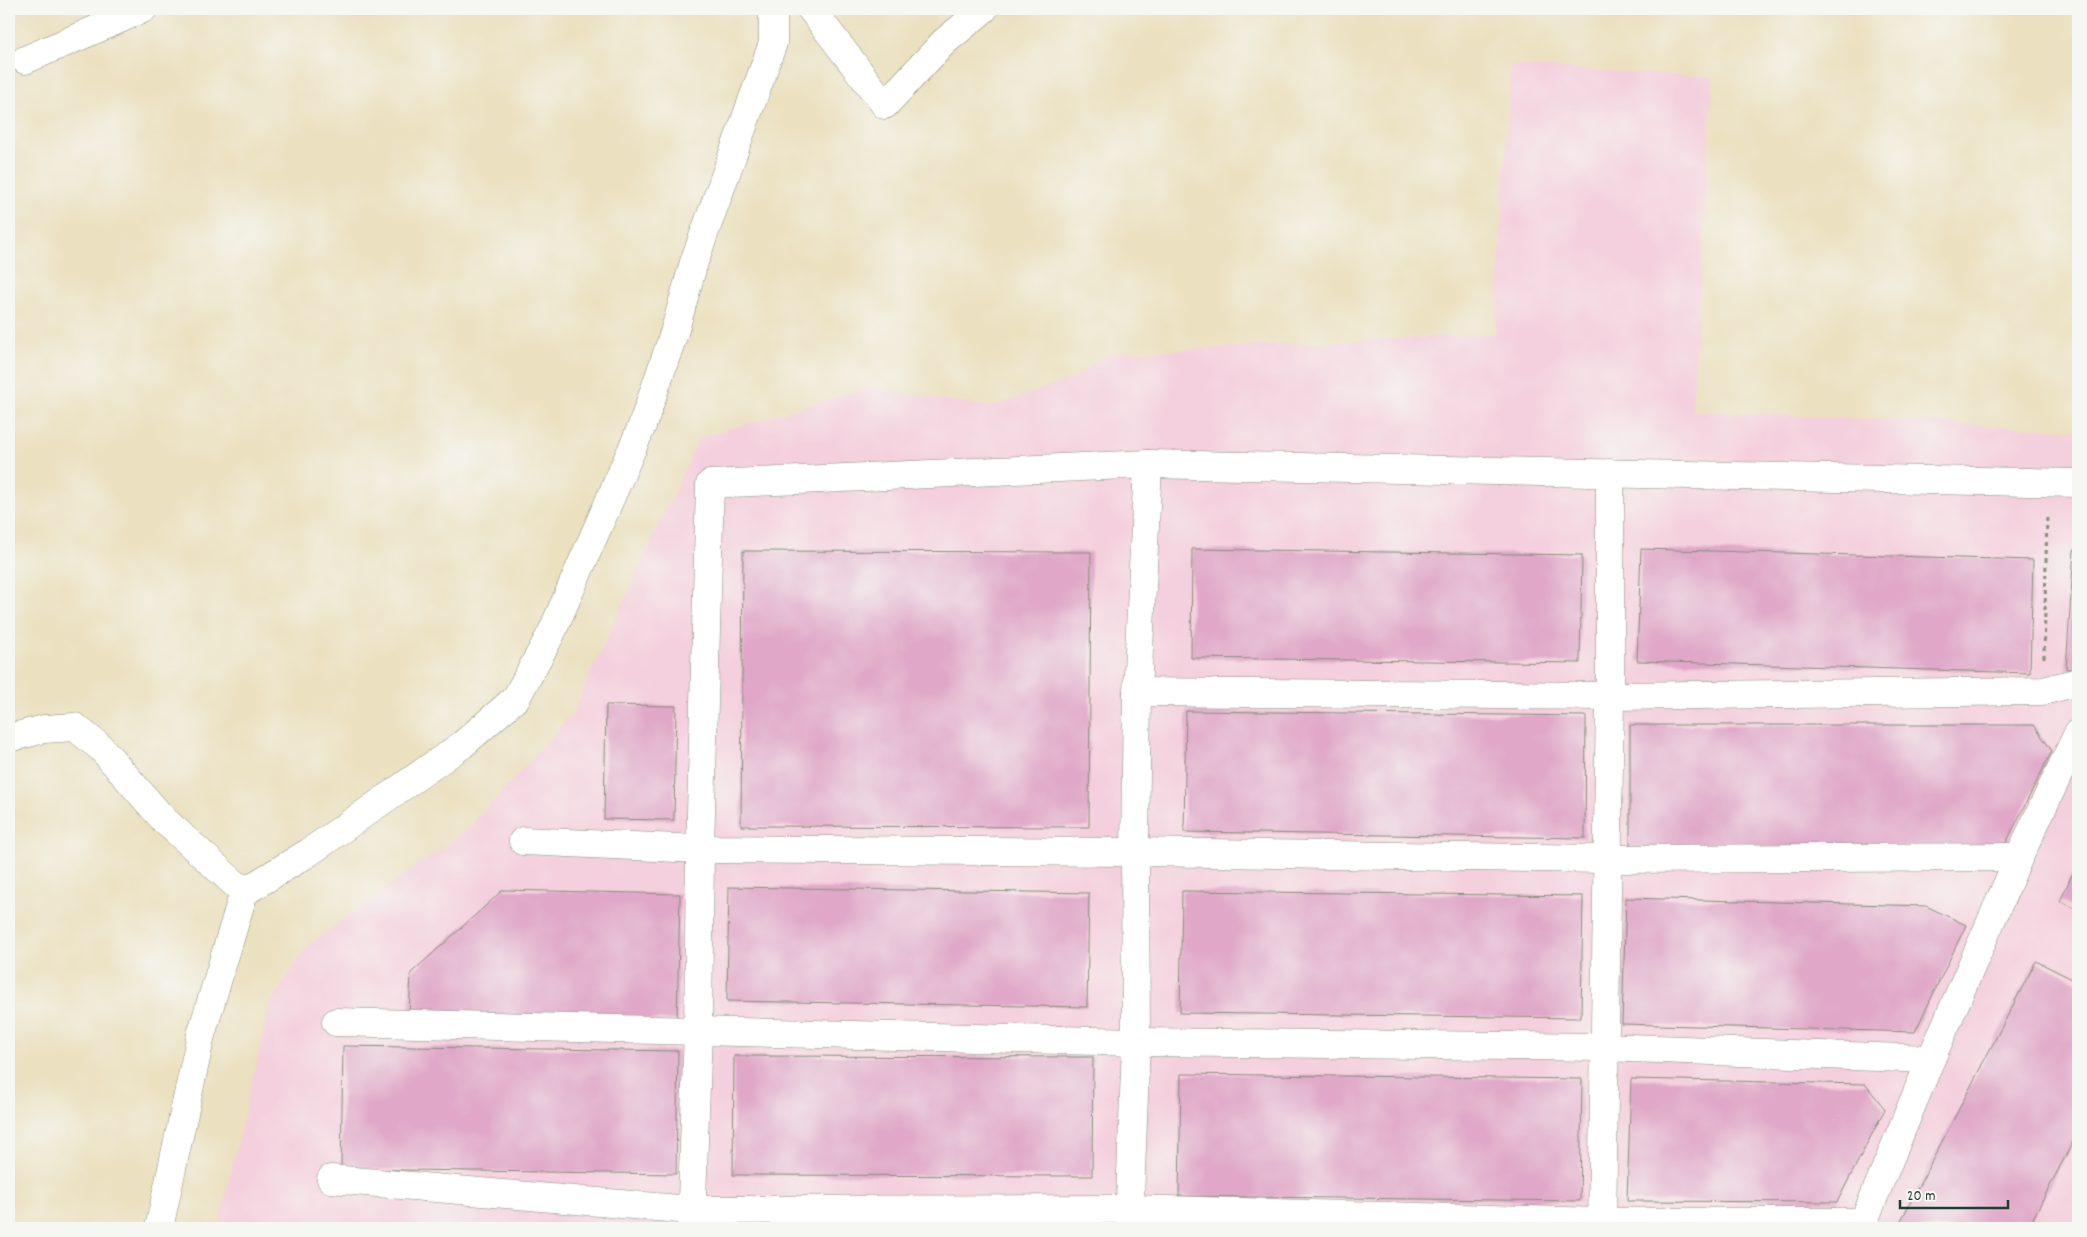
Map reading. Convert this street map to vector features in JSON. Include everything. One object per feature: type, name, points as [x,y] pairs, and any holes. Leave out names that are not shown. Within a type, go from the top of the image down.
[{"type":"street","points":[[25,60],[143,9]]},
{"type":"street","points":[[159,1228],[201,1035],[244,892],[308,853],[462,745],[516,698],[551,634],[642,426],[674,334],[694,262],[773,43],[773,9]]},
{"type":"street","points":[[810,9],[885,104],[944,42],[984,9]]},
{"type":"street","points":[[1130,1219],[1136,1042],[1135,852],[1137,692],[1148,464]]},
{"type":"street","points":[[691,1219],[698,1030],[700,849],[710,484],[1148,464],[2078,483]]},
{"type":"street","points":[[1602,1225],[1610,696],[1610,473]]},
{"type":"street","points":[[1137,692],[1610,696],[2043,691],[2078,682]]},
{"type":"street","points":[[9,738],[44,729],[75,727],[100,748],[164,820],[244,892]]},
{"type":"street","points":[[331,1178],[691,1219],[1130,1219],[1602,1225],[1863,1225],[1931,1059],[2019,857],[2078,733]]},
{"type":"street","points":[[523,841],[700,849],[1135,852],[1607,859],[2019,857]]},
{"type":"street","points":[[336,1022],[1136,1042],[1604,1047],[1931,1059]]},
{"type":"path","points":[[2043,691],[2048,482]]},
{"type":"shaded area","points":[[1511,66],[1713,77],[1692,411],[2078,430],[2078,1220],[2074,1228],[218,1228],[270,1004],[307,946],[466,831],[572,714],[699,438],[868,388],[992,407],[1074,378],[1108,353],[1495,334]]},
{"type":"building","points":[[1192,549],[1582,555],[1580,663],[1191,658]]},
{"type":"building","points":[[1641,549],[2033,560],[2030,673],[1637,661]]},
{"type":"building","points":[[2074,550],[2078,550],[2078,669],[2066,669]]},
{"type":"building","points":[[743,551],[1091,552],[1089,827],[741,826]]},
{"type":"building","points":[[606,705],[676,706],[674,820],[604,819]]},
{"type":"building","points":[[1186,711],[1586,716],[1585,838],[1184,832]]},
{"type":"building","points":[[1630,725],[2034,725],[2052,751],[2004,847],[1630,847]]},
{"type":"building","points":[[2078,862],[2078,910],[2060,901]]},
{"type":"building","points":[[729,887],[1089,893],[1087,1007],[727,1001]]},
{"type":"building","points":[[503,890],[680,894],[677,1020],[409,1015],[411,973]]},
{"type":"building","points":[[1182,891],[1583,896],[1581,1018],[1180,1013]]},
{"type":"building","points":[[1626,898],[1926,906],[1966,925],[1915,1032],[1622,1024]]},
{"type":"building","points":[[2036,961],[2078,982],[2078,1132],[2028,1228],[1897,1228]]},
{"type":"building","points":[[343,1046],[678,1051],[676,1174],[341,1169]]},
{"type":"building","points":[[734,1056],[1093,1057],[1092,1176],[733,1175]]},
{"type":"building","points":[[1181,1074],[1582,1079],[1580,1201],[1179,1196]]},
{"type":"building","points":[[1631,1079],[1865,1084],[1885,1109],[1837,1202],[1627,1201]]}]
